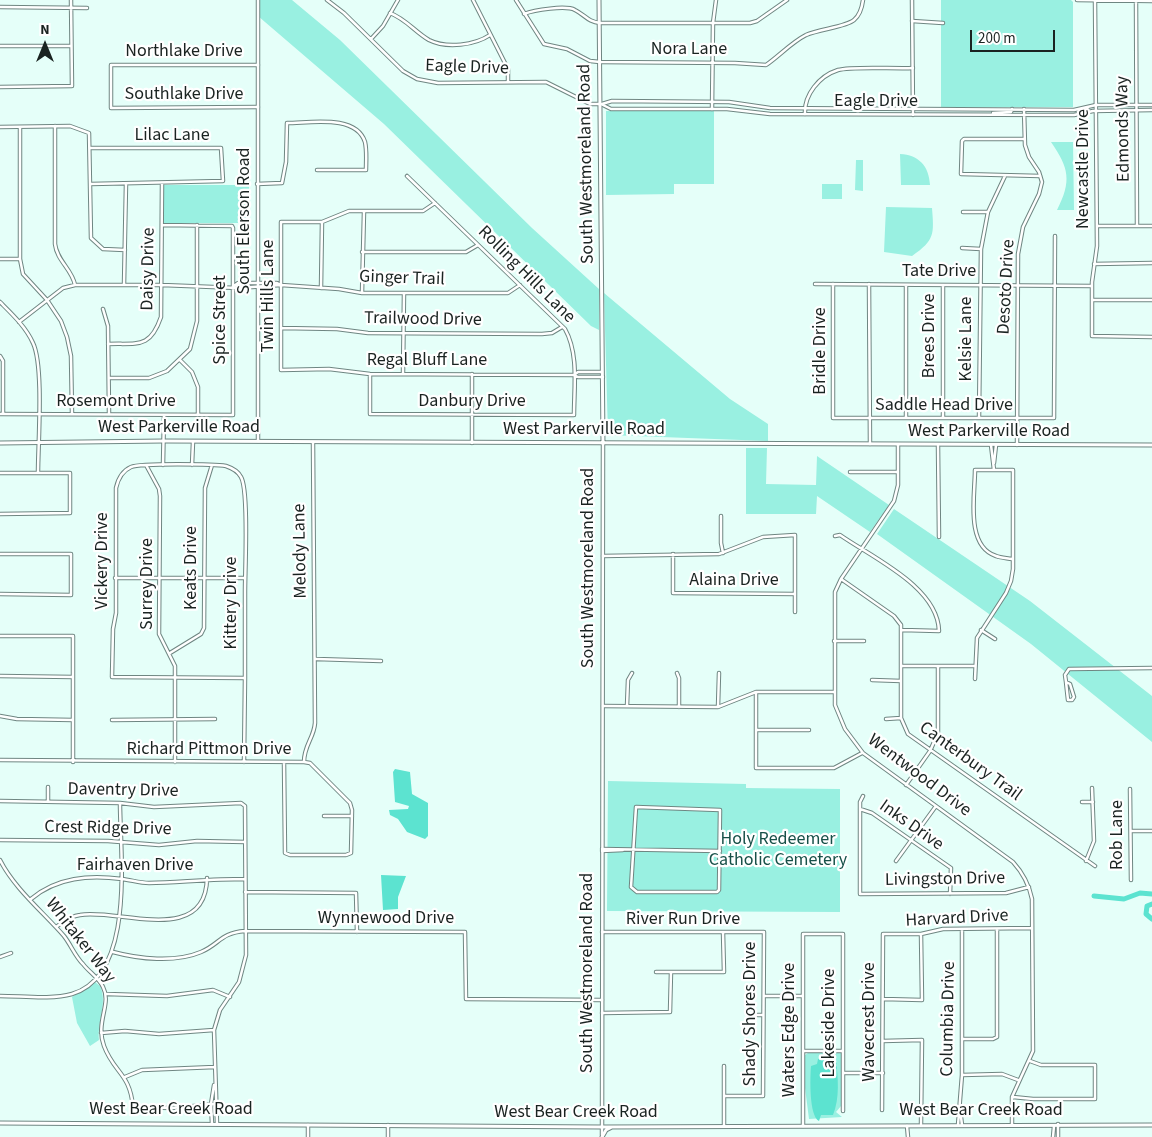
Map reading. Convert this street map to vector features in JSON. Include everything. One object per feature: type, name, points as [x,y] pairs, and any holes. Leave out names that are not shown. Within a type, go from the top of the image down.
[{"type":"main road","name":"South Westmoreland Road","points":[[599,0],[603,444]]},
{"type":"main road","name":"West Parkerville Road","points":[[0,442],[870,444],[938,446],[1152,445]]},
{"type":"main road","name":"West Bear Creek Road","points":[[0,1123],[602,1127],[907,1124],[1152,1125]]},
{"type":"main road","points":[[602,1137],[606,1130],[616,1126]]},
{"type":"street","points":[[0,87],[72,86],[72,0]]},
{"type":"street","name":"South Elerson Road","points":[[258,0],[258,442]]},
{"type":"street","name":"Eagle Drive","points":[[327,0],[404,71],[422,81],[438,83],[546,82],[590,104],[612,102],[712,102],[744,103],[770,108],[1074,110],[1096,105],[1152,105]]},
{"type":"street","points":[[371,39],[383,26],[398,0]]},
{"type":"street","points":[[473,0],[508,68],[508,82]]},
{"type":"street","name":"Nora Lane","points":[[516,0],[544,44],[567,49],[587,60],[600,62],[766,65],[803,37],[822,28],[842,26],[853,21],[859,15],[864,0]]},
{"type":"street","points":[[712,109],[713,23],[716,0]]},
{"type":"street","points":[[524,14],[534,10],[572,9],[591,22],[600,23],[757,21],[786,0]]},
{"type":"street","points":[[912,0],[913,115]]},
{"type":"street","points":[[1077,1],[1152,1]]},
{"type":"street","name":"Newcastle Drive","points":[[1095,1],[1097,226],[1092,286],[1092,336],[1152,336]]},
{"type":"street","name":"Edmonds Way","points":[[1136,1],[1138,226]]},
{"type":"street","points":[[0,7],[87,8]]},
{"type":"street","points":[[390,13],[408,22],[429,40],[437,43],[469,44],[481,41],[490,35]]},
{"type":"street","points":[[912,21],[943,23]]},
{"type":"street","points":[[0,46],[71,46]]},
{"type":"street","name":"Northlake Drive","points":[[111,108],[111,65],[258,65]]},
{"type":"street","points":[[805,114],[805,102],[815,86],[828,75],[838,70],[913,68]]},
{"type":"street","name":"Eagle Drive","points":[[601,104],[611,109],[744,110],[770,114],[1074,115],[1096,111],[1152,110]]},
{"type":"street","name":"Southlake Drive","points":[[111,108],[258,107]]},
{"type":"street","points":[[862,108],[862,114]]},
{"type":"street","points":[[944,109],[944,115]]},
{"type":"street","points":[[984,114],[1011,112],[1012,109]]},
{"type":"street","points":[[1024,109],[1024,139],[1029,157],[1040,176]]},
{"type":"street","points":[[1074,110],[1074,115]]},
{"type":"street","points":[[257,184],[282,183],[286,162],[287,124],[341,123],[358,131],[365,142],[366,170],[318,170]]},
{"type":"street","points":[[20,126],[20,259],[22,274],[47,300],[61,321],[67,337],[71,356],[72,415]]},
{"type":"street","points":[[55,126],[55,244],[58,258],[70,271],[75,285]]},
{"type":"street","points":[[0,127],[70,126],[89,133],[90,238],[102,249],[125,250]]},
{"type":"street","points":[[1024,139],[968,138],[962,141],[962,175],[1040,176]]},
{"type":"street","name":"Lilac Lane","points":[[90,148],[221,148],[223,181],[162,184]]},
{"type":"street","name":"Rolling Hills Lane","points":[[407,176],[563,326],[572,342],[574,416]]},
{"type":"street","name":"Kelsie Lane","points":[[980,418],[981,249],[988,212],[1005,176]]},
{"type":"street","name":"Desoto Drive","points":[[1018,445],[1016,285],[1019,242],[1025,221],[1039,194],[1040,176]]},
{"type":"street","points":[[90,184],[162,184]]},
{"type":"street","points":[[124,285],[126,184]]},
{"type":"street","name":"Daisy Drive","points":[[108,344],[144,343],[156,333],[161,317],[162,184]]},
{"type":"street","points":[[321,288],[322,222],[349,211],[423,211],[435,203]]},
{"type":"street","points":[[362,292],[364,211]]},
{"type":"street","points":[[963,212],[988,212]]},
{"type":"street","name":"Twin Hills Lane","points":[[281,370],[282,222],[322,222]]},
{"type":"street","points":[[109,378],[149,378],[167,371],[190,349],[196,331],[197,225],[162,225]]},
{"type":"street","name":"Spice Street","points":[[197,225],[232,226],[234,286],[233,414]]},
{"type":"street","points":[[1097,226],[1152,226]]},
{"type":"street","points":[[1054,286],[1055,236]]},
{"type":"street","points":[[362,252],[460,252],[473,249],[478,245]]},
{"type":"street","points":[[962,248],[981,249]]},
{"type":"street","points":[[0,259],[20,259]]},
{"type":"street","points":[[1094,264],[1152,263]]},
{"type":"street","name":"Ginger Trail","points":[[234,286],[238,283],[277,283],[281,286]]},
{"type":"street","name":"Tate Drive","points":[[815,284],[1092,286]]},
{"type":"street","name":"Bridle Drive","points":[[833,284],[833,418]]},
{"type":"street","points":[[869,284],[870,444]]},
{"type":"street","points":[[906,284],[906,418]]},
{"type":"street","name":"Ginger Trail","points":[[19,322],[63,288],[75,285],[281,286],[404,293],[508,292],[520,285]]},
{"type":"street","name":"Brees Drive","points":[[943,285],[943,418]]},
{"type":"street","name":"Saddle Head Drive","points":[[833,418],[1054,418],[1054,286]]},
{"type":"street","points":[[403,374],[404,293]]},
{"type":"street","points":[[1092,300],[1152,300]]},
{"type":"street","points":[[0,302],[19,322],[34,344],[38,366],[38,473]]},
{"type":"street","points":[[103,309],[108,326],[109,413]]},
{"type":"street","name":"Trailwood Drive","points":[[281,328],[404,333],[542,334],[552,333],[563,326]]},
{"type":"street","points":[[0,356],[3,361],[1,414]]},
{"type":"street","points":[[180,360],[192,372],[198,386],[198,415]]},
{"type":"street","name":"Regal Bluff Lane","points":[[281,370],[329,369],[370,374],[574,375],[578,372],[603,375]]},
{"type":"street","name":"Danbury Drive","points":[[370,374],[370,414],[574,416]]},
{"type":"street","points":[[472,374],[472,443]]},
{"type":"street","name":"Rosemont Drive","points":[[1,414],[233,414]]},
{"type":"street","points":[[163,465],[164,415]]},
{"type":"street","points":[[192,465],[193,442]]},
{"type":"street","name":"Melody Lane","points":[[304,762],[305,746],[315,728],[313,443]]},
{"type":"street","name":"South Westmoreland Road","points":[[602,1137],[603,444]]},
{"type":"street","name":"Wentwood Drive","points":[[898,445],[898,472],[894,501],[841,579],[835,592],[834,692],[837,712],[845,729],[862,753],[1013,862],[1020,870],[1029,887],[1032,911],[1033,1051],[1030,1061]]},
{"type":"street","points":[[994,445],[994,470]]},
{"type":"street","points":[[938,446],[939,537]]},
{"type":"street","name":"Kittery Drive","points":[[146,465],[212,465],[234,470],[241,477],[245,489],[244,762]]},
{"type":"street","name":"Surrey Drive","points":[[146,465],[159,489],[159,634],[174,660],[175,762]]},
{"type":"street","name":"Vickery Drive","points":[[146,465],[131,467],[120,476],[117,482],[116,613],[113,629],[112,677],[175,677]]},
{"type":"street","name":"Keats Drive","points":[[170,653],[204,631],[205,488],[212,465]]},
{"type":"street","points":[[975,678],[975,648],[981,630],[1006,593],[1011,581],[1012,559],[1013,470],[975,470],[976,531],[980,543],[996,556],[1012,559]]},
{"type":"street","points":[[850,472],[898,472]]},
{"type":"street","points":[[0,473],[70,473],[70,513],[0,514]]},
{"type":"street","points":[[721,516],[720,543],[723,553]]},
{"type":"street","points":[[603,556],[723,553],[763,537],[795,535],[795,612]]},
{"type":"street","points":[[836,536],[840,535],[919,590],[927,598],[937,615],[939,631],[901,630],[901,625],[894,616],[841,579]]},
{"type":"street","points":[[0,554],[71,554],[71,594],[0,594]]},
{"type":"street","name":"Alaina Drive","points":[[673,554],[674,593],[795,594]]},
{"type":"street","points":[[115,578],[245,578]]},
{"type":"street","name":"Canterbury Trail","points":[[901,630],[901,718],[908,734],[1095,866]]},
{"type":"street","points":[[981,630],[995,640]]},
{"type":"street","points":[[0,636],[73,636],[73,762]]},
{"type":"street","points":[[834,641],[864,641]]},
{"type":"street","points":[[316,660],[381,661]]},
{"type":"street","points":[[901,666],[974,666]]},
{"type":"street","points":[[906,785],[930,751],[938,733],[938,666]]},
{"type":"street","points":[[1066,682],[1072,689],[1074,697],[1072,700],[1068,700],[1065,674],[1069,669],[1152,668]]},
{"type":"street","points":[[627,706],[628,680],[632,673]]},
{"type":"street","points":[[718,707],[719,673]]},
{"type":"street","points":[[677,674],[679,678],[679,707]]},
{"type":"street","points":[[0,676],[73,677]]},
{"type":"street","points":[[175,677],[245,678]]},
{"type":"street","points":[[872,680],[901,681]]},
{"type":"street","points":[[603,706],[718,707],[756,692],[834,692]]},
{"type":"street","points":[[756,692],[756,768],[834,768],[862,753]]},
{"type":"street","points":[[0,716],[17,719],[73,720]]},
{"type":"street","points":[[886,719],[901,718]]},
{"type":"street","points":[[112,720],[215,719]]},
{"type":"street","points":[[757,730],[809,730]]},
{"type":"street","name":"Richard Pittmon Drive","points":[[0,760],[73,762],[284,762],[304,762],[316,767],[350,803],[352,816],[351,853],[346,855],[285,853],[284,762]]},
{"type":"street","points":[[48,787],[48,802]]},
{"type":"street","points":[[1086,861],[1094,840],[1092,788]]},
{"type":"street","name":"Rob Lane","points":[[1130,789],[1130,880]]},
{"type":"street","points":[[860,808],[863,796]]},
{"type":"street","name":"Daventry Drive","points":[[0,801],[120,803],[154,808],[205,803],[240,803],[245,806],[245,842]]},
{"type":"street","points":[[1082,802],[1093,802]]},
{"type":"street","points":[[0,996],[70,995],[78,992],[96,978],[112,952],[118,935],[121,879],[120,803]]},
{"type":"street","points":[[896,861],[936,806]]},
{"type":"street","points":[[636,807],[720,810],[720,851],[719,890],[717,892],[636,892],[631,887],[636,807]]},
{"type":"street","name":"Inks Drive","points":[[860,808],[872,812],[951,868],[950,894]]},
{"type":"street","name":"Livingston Drive","points":[[860,808],[860,894],[1006,893],[1029,887]]},
{"type":"street","points":[[324,816],[352,816]]},
{"type":"street","points":[[1130,831],[1152,830]]},
{"type":"street","name":"Crest Ridge Drive","points":[[0,840],[120,841],[160,845],[197,842],[245,842]]},
{"type":"street","points":[[217,1124],[214,1030],[218,1014],[230,997],[242,972],[246,955],[245,842]]},
{"type":"street","points":[[602,850],[622,848],[623,850],[720,851]]},
{"type":"street","name":"Whitaker Way","points":[[0,860],[56,927],[82,964],[96,978],[106,994],[101,1018],[101,1033],[108,1056],[129,1083],[135,1108],[172,1108],[216,1104]]},
{"type":"street","name":"Fairhaven Drive","points":[[31,899],[50,886],[68,879],[90,877],[144,883],[206,878],[245,879]]},
{"type":"street","points":[[56,927],[80,915],[120,916],[155,920],[183,917],[203,900],[206,878]]},
{"type":"street","points":[[245,892],[356,893],[357,932]]},
{"type":"street","name":"Harvard Drive","points":[[883,934],[921,934],[943,929],[1032,928]]},
{"type":"street","points":[[962,1039],[993,1039],[997,1036],[996,929]]},
{"type":"street","name":"Columbia Drive","points":[[960,1125],[962,930]]},
{"type":"street","name":"Wynnewood Drive","points":[[112,952],[142,958],[176,957],[201,952],[226,934],[245,931],[465,932],[466,999],[602,1000]]},
{"type":"street","name":"River Run Drive","points":[[602,932],[764,932]]},
{"type":"street","points":[[656,972],[724,972],[723,932]]},
{"type":"street","name":"Shady Shores Drive","points":[[724,1096],[763,1096],[764,932]]},
{"type":"street","name":"Lakeside Drive","points":[[803,934],[843,934],[843,1111]]},
{"type":"street","name":"Waters Edge Drive","points":[[803,934],[803,1126]]},
{"type":"street","name":"Wavecrest Drive","points":[[882,1110],[883,934]]},
{"type":"street","points":[[883,1000],[922,1000],[921,934]]},
{"type":"street","points":[[0,957],[11,953]]},
{"type":"street","points":[[602,1013],[670,1012],[671,972]]},
{"type":"street","points":[[106,994],[167,996],[213,990],[230,997]]},
{"type":"street","points":[[764,996],[803,996]]},
{"type":"street","points":[[752,1015],[764,1015]]},
{"type":"street","points":[[101,1033],[125,1031],[159,1034],[214,1030]]},
{"type":"street","points":[[883,1040],[922,1040],[922,1124]]},
{"type":"street","points":[[803,1051],[843,1051]]},
{"type":"street","points":[[1012,1096],[1032,1099],[1095,1100],[1095,1065],[1041,1065],[1030,1061],[1018,1080],[1012,1096],[1012,1124]]},
{"type":"street","points":[[724,1066],[724,1126]]},
{"type":"street","points":[[125,1077],[142,1070],[215,1067]]},
{"type":"street","points":[[843,1073],[883,1073]]},
{"type":"street","points":[[962,1075],[1002,1074],[1018,1080]]},
{"type":"street","points":[[212,1124],[211,1104],[215,1079]]},
{"type":"street","points":[[308,1124],[308,1137]]},
{"type":"street","points":[[907,1124],[908,1137]]},
{"type":"street","points":[[1053,1137],[1054,1124]]},
{"type":"street","points":[[1058,1124],[1058,1137]]},
{"type":"street","points":[[388,1125],[388,1137]]},
{"type":"green space","points":[[258,0],[292,0],[340,40],[532,228],[599,289],[599,330],[591,326],[384,124],[258,16]]},
{"type":"green space","points":[[941,0],[1071,0],[1073,2],[1073,107],[941,107]]},
{"type":"green space","points":[[606,111],[714,111],[714,184],[674,184],[674,194],[606,195]]},
{"type":"green space","points":[[1051,142],[1073,142],[1074,210],[1057,210],[1065,191],[1066,175],[1062,160]]},
{"type":"green space","points":[[900,154],[918,159],[922,163],[928,172],[930,185],[901,185]]},
{"type":"green space","points":[[856,160],[863,160],[863,191],[855,190]]},
{"type":"green space","points":[[822,184],[842,184],[842,199],[822,199]]},
{"type":"green space","points":[[163,185],[249,185],[249,223],[163,223]]},
{"type":"green space","points":[[886,207],[932,208],[933,230],[929,241],[912,256],[884,252]]},
{"type":"green space","points":[[604,293],[730,399],[768,424],[768,441],[608,435]]},
{"type":"green space","points":[[746,448],[767,448],[766,484],[816,485],[817,456],[889,505],[870,532],[817,496],[816,514],[746,514]]},
{"type":"green space","points":[[894,509],[1030,601],[1152,696],[1152,742],[1031,644],[877,534]]},
{"type":"green space","name":"Holy Redeemer Catholic Cemetery","points":[[608,781],[746,784],[746,788],[840,789],[840,912],[607,911]]},
{"type":"green space","points":[[95,982],[100,986],[102,992],[103,1006],[99,1026],[99,1040],[90,1046],[77,1023],[72,997]]},
{"type":"green space","points":[[808,1053],[841,1053],[841,1106],[836,1112],[842,1117],[809,1119],[805,1088],[805,1055]]},
{"type":"shaded area","points":[[395,769],[410,772],[412,794],[428,803],[428,836],[425,839],[407,832],[398,819],[390,815],[389,810],[408,809],[409,806],[395,802],[393,772]]},
{"type":"shaded area","points":[[381,875],[406,876],[398,897],[398,909],[383,910]]},
{"type":"shaded area","points":[[818,1059],[836,1060],[838,1081],[837,1102],[833,1115],[821,1115],[819,1121],[813,1112],[810,1087],[811,1066],[817,1064]]},
{"type":"waterway","points":[[1094,896],[1124,899],[1140,893],[1152,894]]},
{"type":"waterway","points":[[1152,904],[1147,906],[1146,914],[1152,919]]}]
